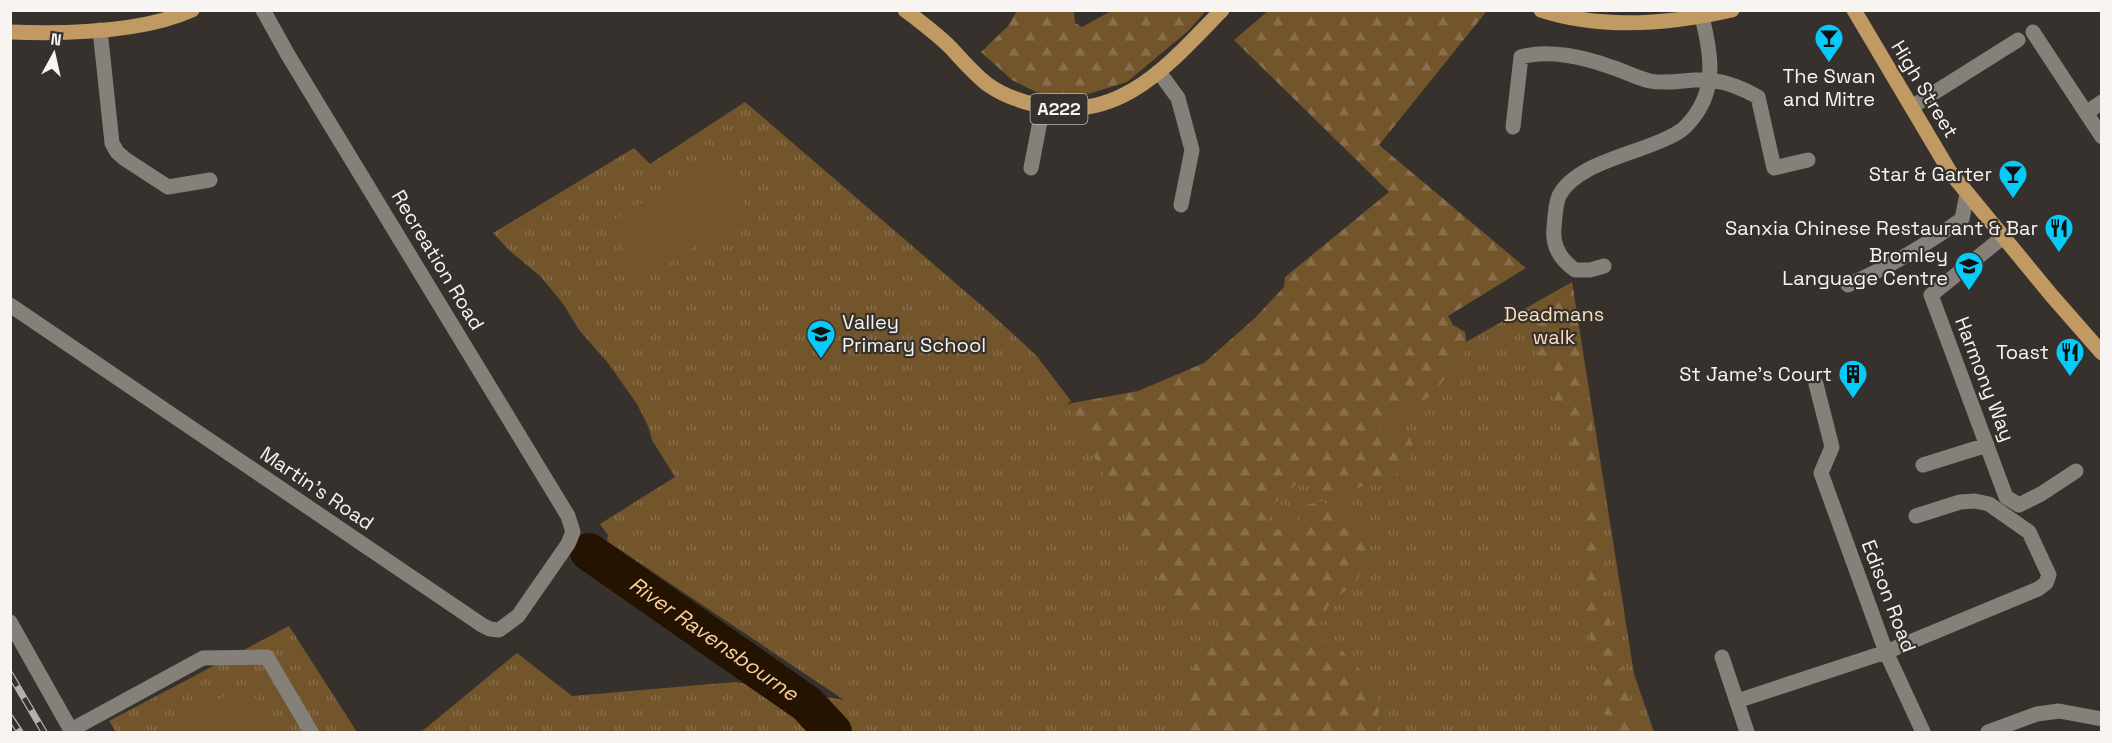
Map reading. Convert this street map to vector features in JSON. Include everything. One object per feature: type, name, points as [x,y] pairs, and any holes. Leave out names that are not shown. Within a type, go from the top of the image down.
[{"type":"main road","points":[[10,32],[53,34],[100,30],[152,22],[192,10]]},
{"type":"main road","name":"A222","points":[[905,10],[935,33],[967,67],[988,84],[1011,97],[1043,106],[1071,110],[1097,106],[1131,92],[1159,72],[1222,10]]},
{"type":"main road","points":[[1542,10],[1606,22],[1635,23],[1702,17],[1732,10]]},
{"type":"main road","name":"High Street","points":[[1854,10],[1913,106],[1950,172],[2102,353]]},
{"type":"street","name":"Recreation Road","points":[[263,10],[288,55],[560,499],[573,532]]},
{"type":"street","points":[[1604,266],[1590,270],[1575,270],[1560,258],[1553,236],[1558,197],[1566,186],[1590,168],[1652,146],[1679,132],[1701,105],[1709,80],[1710,51],[1702,17]]},
{"type":"street","points":[[100,30],[112,143],[117,152],[168,187],[210,180]]},
{"type":"street","points":[[2034,32],[2102,136]]},
{"type":"street","points":[[1913,106],[2018,40]]},
{"type":"street","points":[[1512,127],[1521,57],[1536,53],[1584,59],[1663,83],[1709,80],[1730,85],[1758,97],[1774,168],[1808,160]]},
{"type":"street","points":[[1159,72],[1178,99],[1192,150],[1181,205]]},
{"type":"street","points":[[2086,113],[2102,102]]},
{"type":"street","points":[[1031,168],[1043,106]]},
{"type":"street","points":[[1848,285],[1924,247],[1962,219],[1967,194]]},
{"type":"street","name":"Harmony Way","points":[[2003,237],[1931,295],[2006,497],[2019,505],[2041,494],[2076,471]]},
{"type":"street","name":"Martin's Road","points":[[10,305],[490,629],[499,630],[518,616],[562,555],[573,532]]},
{"type":"street","name":"Edison Road","points":[[1816,384],[1832,447],[1821,473],[1886,652],[1923,732]]},
{"type":"street","points":[[1923,465],[1987,445]]},
{"type":"street","points":[[1737,701],[1886,652],[2046,584],[2049,575],[2029,532],[1989,504],[1975,501],[1960,502],[1916,516]]},
{"type":"street","points":[[10,622],[71,731],[203,658],[267,657],[311,732]]},
{"type":"street","points":[[1722,657],[1748,732]]},
{"type":"street","points":[[1988,732],[2037,714],[2059,711],[2102,719]]},
{"type":"green space","points":[[1483,10],[1486,12],[1379,145],[1526,268],[1448,316],[1453,325],[1465,332],[1467,349],[1429,397],[1377,426],[1391,433],[1408,431],[1414,449],[1405,468],[1384,482],[1333,493],[1298,483],[1276,502],[1270,513],[1271,528],[1282,530],[1292,528],[1307,505],[1321,501],[1355,522],[1365,536],[1366,555],[1357,582],[1331,601],[1315,635],[1340,648],[1368,679],[1380,704],[1376,732],[1182,732],[1194,667],[1215,634],[1223,604],[1179,613],[1131,528],[1067,404],[1138,391],[1204,363],[1255,318],[1284,287],[1285,277],[1389,192],[1234,40],[1268,11]]},
{"type":"green space","points":[[1017,11],[1074,11],[1075,23],[1082,27],[1111,11],[1206,11],[1188,31],[1127,82],[1072,99],[1036,92],[1012,80],[981,52],[1008,26]]},
{"type":"green space","points":[[745,102],[1036,355],[1071,401],[1067,404],[1188,499],[1572,282],[1634,674],[1654,732],[421,732],[517,653],[572,696],[735,682],[844,700],[607,541],[608,535],[600,524],[675,477],[652,440],[637,404],[608,363],[579,330],[564,305],[541,277],[493,233],[634,148],[650,164]]},
{"type":"green space","points":[[715,158],[749,213],[643,279],[608,224]]},
{"type":"green space","name":"Deadmans walk","points":[[1573,289],[1597,461],[1607,609],[1638,732],[1615,732],[1599,703],[1586,611],[1579,464],[1523,312]]},
{"type":"green space","points":[[289,626],[357,732],[116,732],[109,721]]},
{"type":"green space","points":[[247,684],[275,732],[162,732]]},
{"type":"waterway","name":"River Ravensbourne","points":[[589,552],[807,704],[833,732]]},
{"type":"railway","points":[[10,674],[44,732]]},
{"type":"railway","points":[[10,717],[20,732]]},
{"type":"place","name":"The Swan and Mitre","points":[[1829,64]]},
{"type":"place","name":"Star & Garter","points":[[2013,200]]},
{"type":"place","name":"Sanxia Chinese Restaurant & Bar","points":[[2059,254]]},
{"type":"place","name":"Bromley Language Centre","points":[[1969,292]]},
{"type":"place","name":"Valley Primary School","points":[[821,360]]},
{"type":"place","name":"Toast","points":[[2070,378]]},
{"type":"place","name":"St Jame's Court","points":[[1853,400]]}]
